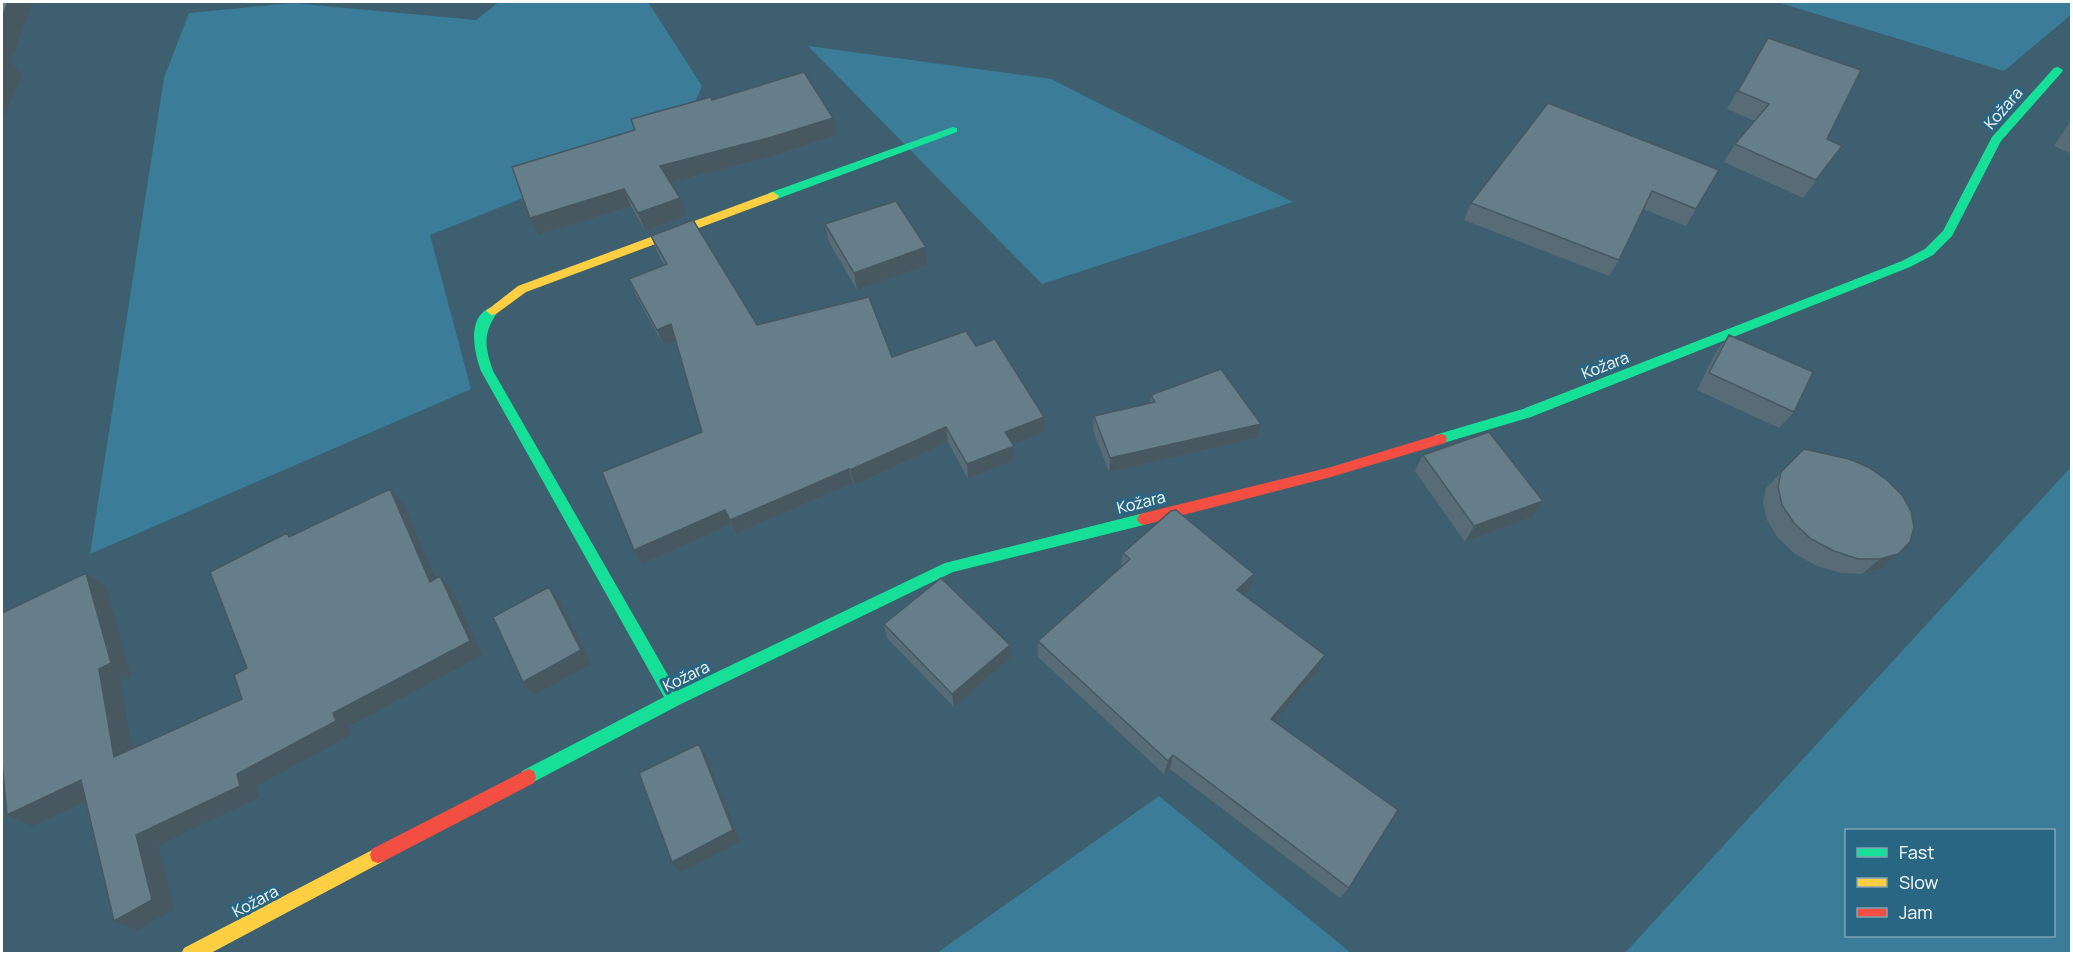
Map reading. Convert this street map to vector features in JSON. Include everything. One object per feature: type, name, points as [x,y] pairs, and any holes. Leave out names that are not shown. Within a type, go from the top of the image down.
[{"type":"street","name":"Kožara","points":[[190,954],[674,700],[950,567],[1330,472],[1526,413],[1906,264],[1929,252],[1948,233],[1996,139],[2058,70]]},
{"type":"street","points":[[674,700],[487,371],[479,353],[477,333],[494,308],[522,289],[953,130]]},
{"type":"shaded area","points":[[499,2],[648,2],[702,86],[680,136],[430,235],[471,389],[90,554],[164,78],[189,13],[292,3],[476,20]]},
{"type":"shaded area","points":[[1777,2],[2071,2],[2072,14],[2004,71]]},
{"type":"shaded area","points":[[808,46],[1051,79],[1293,202],[1042,284]]},
{"type":"shaded area","points":[[2071,467],[2071,953],[1625,953]]},
{"type":"shaded area","points":[[1159,796],[1351,953],[937,953]]},
{"type":"building","points":[[2,2],[8,2],[2,18]]},
{"type":"building","points":[[1768,38],[1861,70],[1827,139],[1842,146],[1816,180],[1735,144],[1769,104],[1738,91]]},
{"type":"building","points":[[804,72],[833,118],[772,137],[660,166],[680,198],[638,213],[624,189],[530,218],[512,167],[635,130],[631,119],[711,97],[712,100]]},
{"type":"building","points":[[1548,103],[1719,170],[1696,209],[1652,191],[1619,260],[1471,203]]},
{"type":"building","points":[[896,201],[926,247],[854,273],[825,224]]},
{"type":"building","points":[[693,220],[757,325],[869,297],[892,357],[966,331],[976,346],[995,339],[1044,417],[1005,432],[1014,446],[967,464],[946,427],[730,520],[725,510],[634,550],[602,472],[702,432],[671,324],[657,330],[629,279],[667,264],[651,236]]},
{"type":"building","points":[[1729,335],[1813,372],[1794,412],[1709,373]]},
{"type":"building","points":[[1221,369],[1261,424],[1110,458],[1094,416],[1155,402],[1151,395]]},
{"type":"building","points":[[1489,432],[1543,501],[1474,526],[1423,455]]},
{"type":"building","points":[[1804,449],[1849,459],[1868,467],[1887,480],[1902,495],[1911,511],[1914,527],[1910,542],[1898,554],[1880,559],[1858,559],[1834,551],[1811,539],[1794,523],[1782,505],[1778,487],[1781,472]]},
{"type":"building","points":[[390,489],[430,582],[440,576],[470,641],[333,713],[336,721],[237,774],[240,786],[136,835],[152,900],[114,921],[81,780],[7,815],[2,762],[2,613],[86,573],[111,663],[99,669],[114,757],[242,699],[234,675],[247,668],[210,572],[287,533],[289,537]]},
{"type":"building","points":[[1176,510],[1254,574],[1237,590],[1325,655],[1271,719],[1398,810],[1349,888],[1173,755],[1168,761],[1038,641],[1130,559],[1123,553],[1171,511]]},
{"type":"building","points":[[941,578],[1010,645],[952,694],[884,624]]},
{"type":"building","points":[[549,587],[581,650],[523,682],[493,617]]},
{"type":"building","points":[[699,744],[733,830],[672,862],[639,773]]},
{"type":"traffic: fast","points":[[1440,439],[1526,413],[1906,264],[1929,252],[1948,233],[1996,139],[2058,70]]},
{"type":"traffic: fast","points":[[773,196],[953,130]]},
{"type":"traffic: fast","points":[[492,311],[480,332],[480,347],[487,371],[674,700]]},
{"type":"traffic: fast","points":[[528,777],[674,700],[950,567],[1144,519]]},
{"type":"traffic: slow","points":[[492,311],[522,289],[773,196]]},
{"type":"traffic: slow","points":[[190,954],[378,855]]},
{"type":"traffic: jam","points":[[1144,519],[1331,472],[1440,439]]},
{"type":"traffic: jam","points":[[378,855],[528,777]]}]
